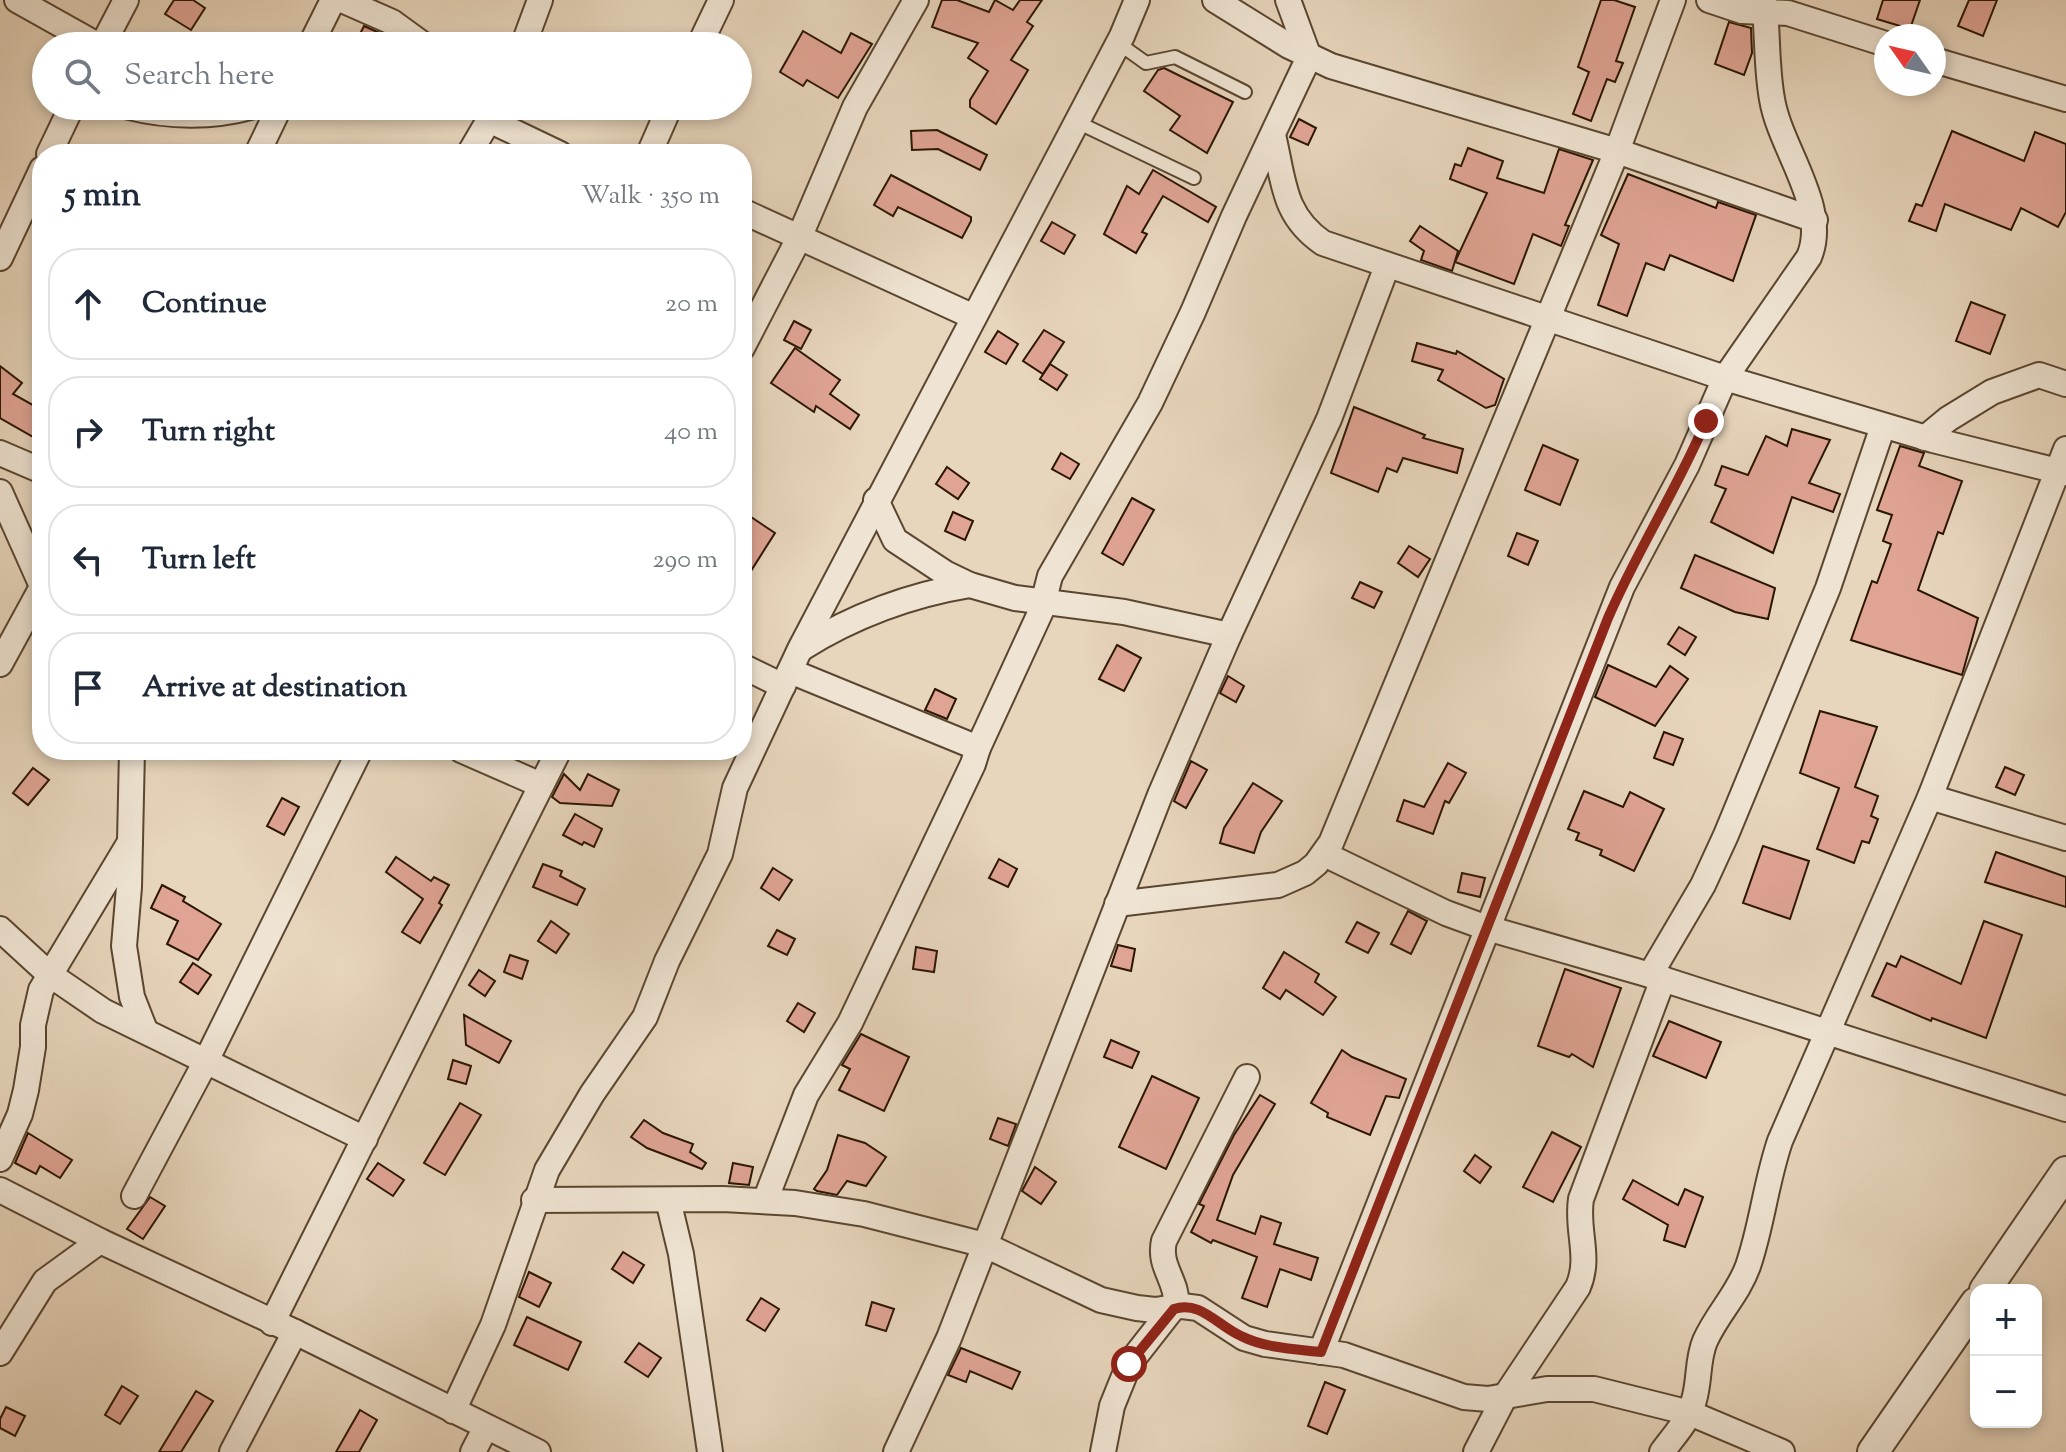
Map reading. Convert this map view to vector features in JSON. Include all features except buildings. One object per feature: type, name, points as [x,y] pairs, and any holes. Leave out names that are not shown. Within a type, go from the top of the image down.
[{"type":"street","points":[[17,0],[75,32]]},
{"type":"street","points":[[108,32],[126,0]]},
{"type":"street","points":[[317,32],[333,0]]},
{"type":"street","points":[[342,0],[392,22],[406,32]]},
{"type":"street","points":[[528,32],[540,0]]},
{"type":"street","points":[[706,32],[721,0]]},
{"type":"street","points":[[752,329],[799,238],[855,107],[916,0]]},
{"type":"street","points":[[752,752],[876,500],[1077,122],[1137,0]]},
{"type":"street","points":[[1215,0],[1309,57],[1331,66],[1617,151],[1815,220]]},
{"type":"street","points":[[765,1201],[806,1095],[850,1023],[973,764],[1044,602],[1050,576],[1161,381],[1309,57],[1288,0]]},
{"type":"street","points":[[1117,904],[1278,885],[1305,873],[1324,854],[1343,817],[1617,151],[1673,0]]},
{"type":"street","points":[[1709,0],[1742,11],[1764,6],[1874,40]]},
{"type":"street","points":[[1321,1352],[1613,608],[1687,465],[1725,378],[1809,257],[1815,220],[1776,117],[1769,78],[1764,6]]},
{"type":"street","points":[[1946,64],[2066,99]]},
{"type":"street","points":[[54,144],[65,120]]},
{"type":"street","points":[[262,144],[273,120]]},
{"type":"street","points":[[474,144],[488,120]]},
{"type":"street","points":[[508,120],[545,144]]},
{"type":"street","points":[[653,144],[664,120]]},
{"type":"street","points":[[1273,135],[1291,212],[1299,224],[1323,243],[1725,378],[1883,426],[1925,438],[2063,464],[1930,797],[1793,1109],[1771,1169],[1747,1268],[1703,1347],[1690,1413],[1662,1452]]},
{"type":"street","points":[[0,258],[32,190]]},
{"type":"street","points":[[752,216],[974,317]]},
{"type":"street","points":[[896,1452],[949,1338],[1166,782],[1229,635],[1329,419],[1387,266]]},
{"type":"street","points":[[1925,438],[1948,419],[1992,392],[2039,375],[2066,384]]},
{"type":"street","points":[[1476,1452],[1504,1398],[1583,1276],[1585,1251],[1580,1225],[1581,1199],[1656,977],[1721,847],[1828,588],[1883,426]]},
{"type":"street","points":[[0,453],[32,467]]},
{"type":"street","points":[[0,492],[32,564]]},
{"type":"street","points":[[876,500],[895,540],[933,566],[970,585],[1015,598],[1124,612],[1229,635]]},
{"type":"street","points":[[791,669],[838,627],[877,608],[939,590],[970,585]]},
{"type":"street","points":[[0,664],[32,605]]},
{"type":"street","points":[[752,667],[791,669],[978,748]]},
{"type":"street","points":[[132,760],[124,946],[132,997],[145,1030]]},
{"type":"street","points":[[131,788],[144,760]]},
{"type":"street","points":[[134,1196],[206,1061],[355,760]]},
{"type":"street","points":[[484,760],[541,785]]},
{"type":"street","points":[[232,1452],[365,1139],[554,760]]},
{"type":"street","points":[[453,1411],[493,1325],[534,1200],[547,1170],[654,999],[667,961],[720,854],[735,788],[748,760]]},
{"type":"street","points":[[1930,797],[2066,838]]},
{"type":"street","points":[[0,1159],[20,1114],[36,1007],[49,974],[130,842]]},
{"type":"street","points":[[1324,854],[1446,913],[1487,928],[1656,977],[2066,1109]]},
{"type":"street","points":[[0,929],[49,974],[103,1011],[365,1139]]},
{"type":"street","points":[[1103,1452],[1112,1406],[1129,1364],[1174,1309],[1176,1292],[1162,1259],[1164,1241],[1247,1077]]},
{"type":"street","points":[[1989,1284],[2066,1172]]},
{"type":"street","points":[[0,1190],[100,1241],[284,1327],[525,1449]]},
{"type":"street","points":[[534,1200],[765,1201],[864,1214],[985,1245],[1101,1300],[1137,1308],[1198,1308],[1230,1331],[1265,1344],[1344,1355],[1464,1397],[1504,1398],[1547,1389],[1594,1389],[1690,1413],[1782,1452]]},
{"type":"street","points":[[668,1200],[681,1254],[710,1452]]},
{"type":"street","points":[[0,1353],[45,1281],[100,1241]]},
{"type":"street","points":[[1873,1452],[1970,1312]]},
{"type":"street","points":[[473,1452],[486,1427]]},
{"type":"lane","points":[[1118,43],[1146,63],[1175,57],[1245,92]]},
{"type":"lane","points":[[1077,122],[1194,178]]},
{"type":"route","points":[[1129,1364],[1174,1309],[1182,1306],[1198,1308],[1244,1338],[1321,1352],[1608,618],[1687,465],[1706,421]]}]
